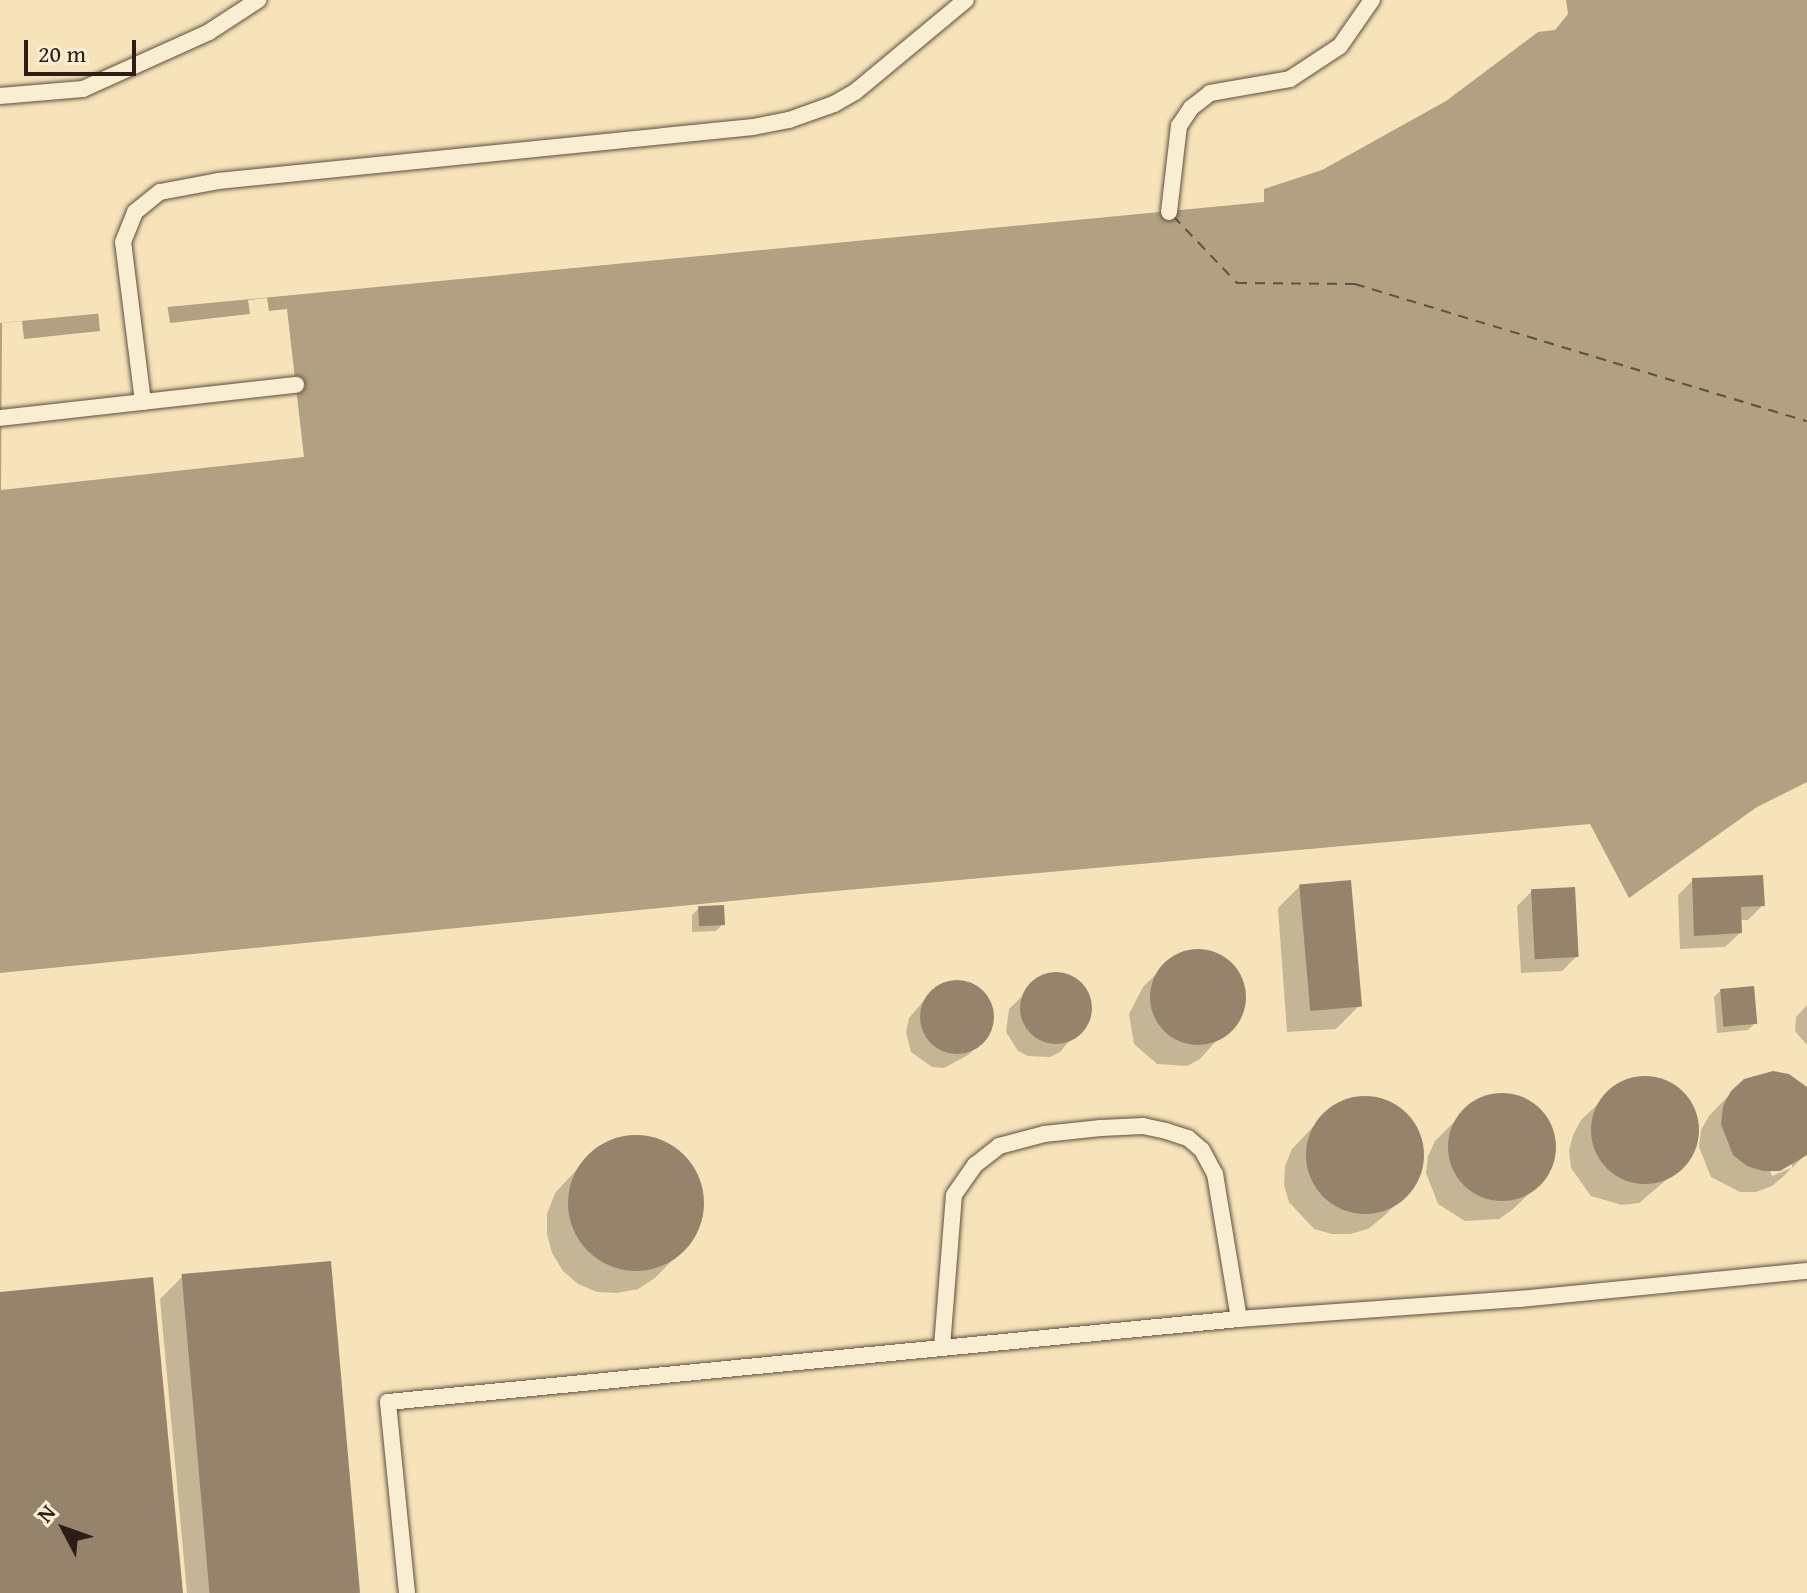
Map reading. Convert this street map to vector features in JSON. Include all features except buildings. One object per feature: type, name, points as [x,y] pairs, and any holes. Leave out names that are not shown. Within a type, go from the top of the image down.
[{"type":"lane","points":[[0,96],[83,89],[209,32],[258,0]]},
{"type":"lane","points":[[143,402],[123,242],[135,212],[160,192],[218,181],[753,127],[789,120],[834,104],[855,92],[966,0]]},
{"type":"lane","points":[[1169,212],[1179,126],[1191,108],[1210,93],[1290,79],[1340,46],[1372,0]]},
{"type":"lane","points":[[0,418],[296,385]]},
{"type":"lane","points":[[942,1347],[954,1195],[975,1165],[999,1146],[1044,1134],[1101,1128],[1143,1126],[1166,1131],[1188,1138],[1202,1150],[1215,1174],[1239,1319]]},
{"type":"lane","points":[[407,1593],[388,1402],[1239,1319],[1520,1299],[1807,1271]]},
{"type":"shaded area","points":[[1566,0],[1807,0],[1807,782],[1757,807],[1629,898],[1590,824],[802,894],[0,973],[0,323],[1264,202],[1264,189],[1322,170],[1446,101],[1538,32],[1555,30],[1568,14]]},
{"type":"pier","points":[[267,298],[269,311],[287,309],[304,457],[1,490],[2,323],[22,321],[24,339],[100,331],[98,310],[167,303],[170,323],[250,314],[248,300]]},
{"type":"ferry route","points":[[1173,216],[1237,283],[1355,284],[1807,421]]}]
